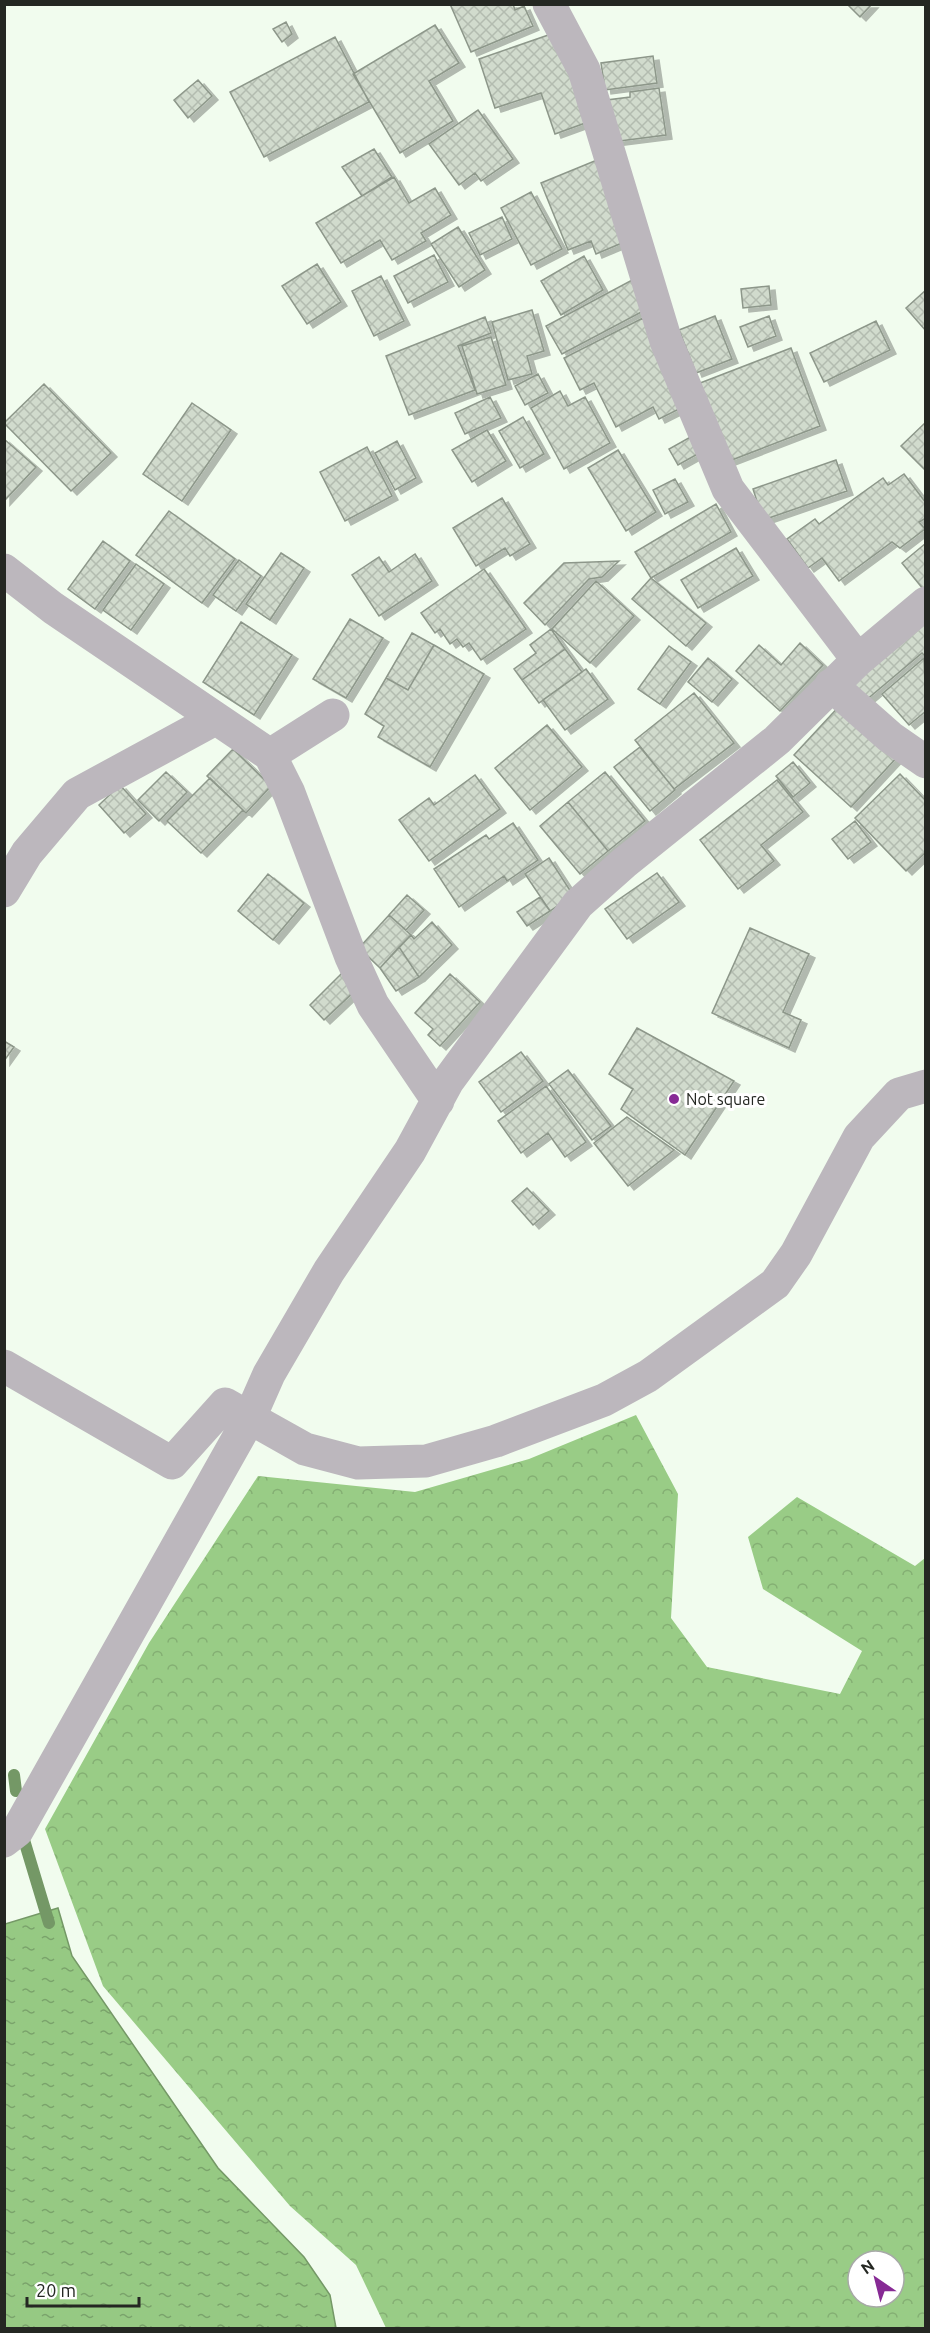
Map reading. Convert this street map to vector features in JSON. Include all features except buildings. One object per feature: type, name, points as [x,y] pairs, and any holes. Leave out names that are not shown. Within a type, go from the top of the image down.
[{"type":"street","points":[[549,4],[584,70],[666,341],[728,489],[858,660]]},
{"type":"street","points":[[4,570],[53,608],[270,755],[290,793],[351,957],[373,1005],[438,1101]]},
{"type":"street","points":[[4,1841],[16,1831],[250,1417],[269,1374],[323,1282],[410,1151],[448,1081],[578,904],[624,863],[777,740],[858,660],[926,603]]},
{"type":"street","points":[[831,685],[890,737],[926,762]]},
{"type":"street","points":[[270,755],[333,715]]},
{"type":"street","points":[[4,891],[27,853],[77,794],[215,719]]},
{"type":"street","points":[[4,1366],[172,1463],[225,1404],[305,1449],[358,1463],[426,1461],[496,1441],[604,1400],[648,1377],[775,1284],[796,1254],[859,1137],[899,1094],[926,1086]]},
{"type":"green space","points":[[636,1415],[678,1494],[671,1618],[707,1667],[840,1694],[862,1651],[763,1589],[748,1537],[797,1497],[915,1566],[925,1558],[925,2328],[386,2328],[356,2265],[290,2206],[103,1986],[45,1829],[149,1643],[258,1476],[415,1492],[529,1459]]},
{"type":"water","points":[[58,1908],[72,1956],[218,2168],[304,2257],[330,2295],[336,2328],[5,2328],[5,1924]]},
{"type":"waterway","points":[[14,1775],[16,1791]]},
{"type":"waterway","points":[[24,1840],[49,1923]]},
{"type":"place","name":"Not square","points":[[674,1099]]}]
